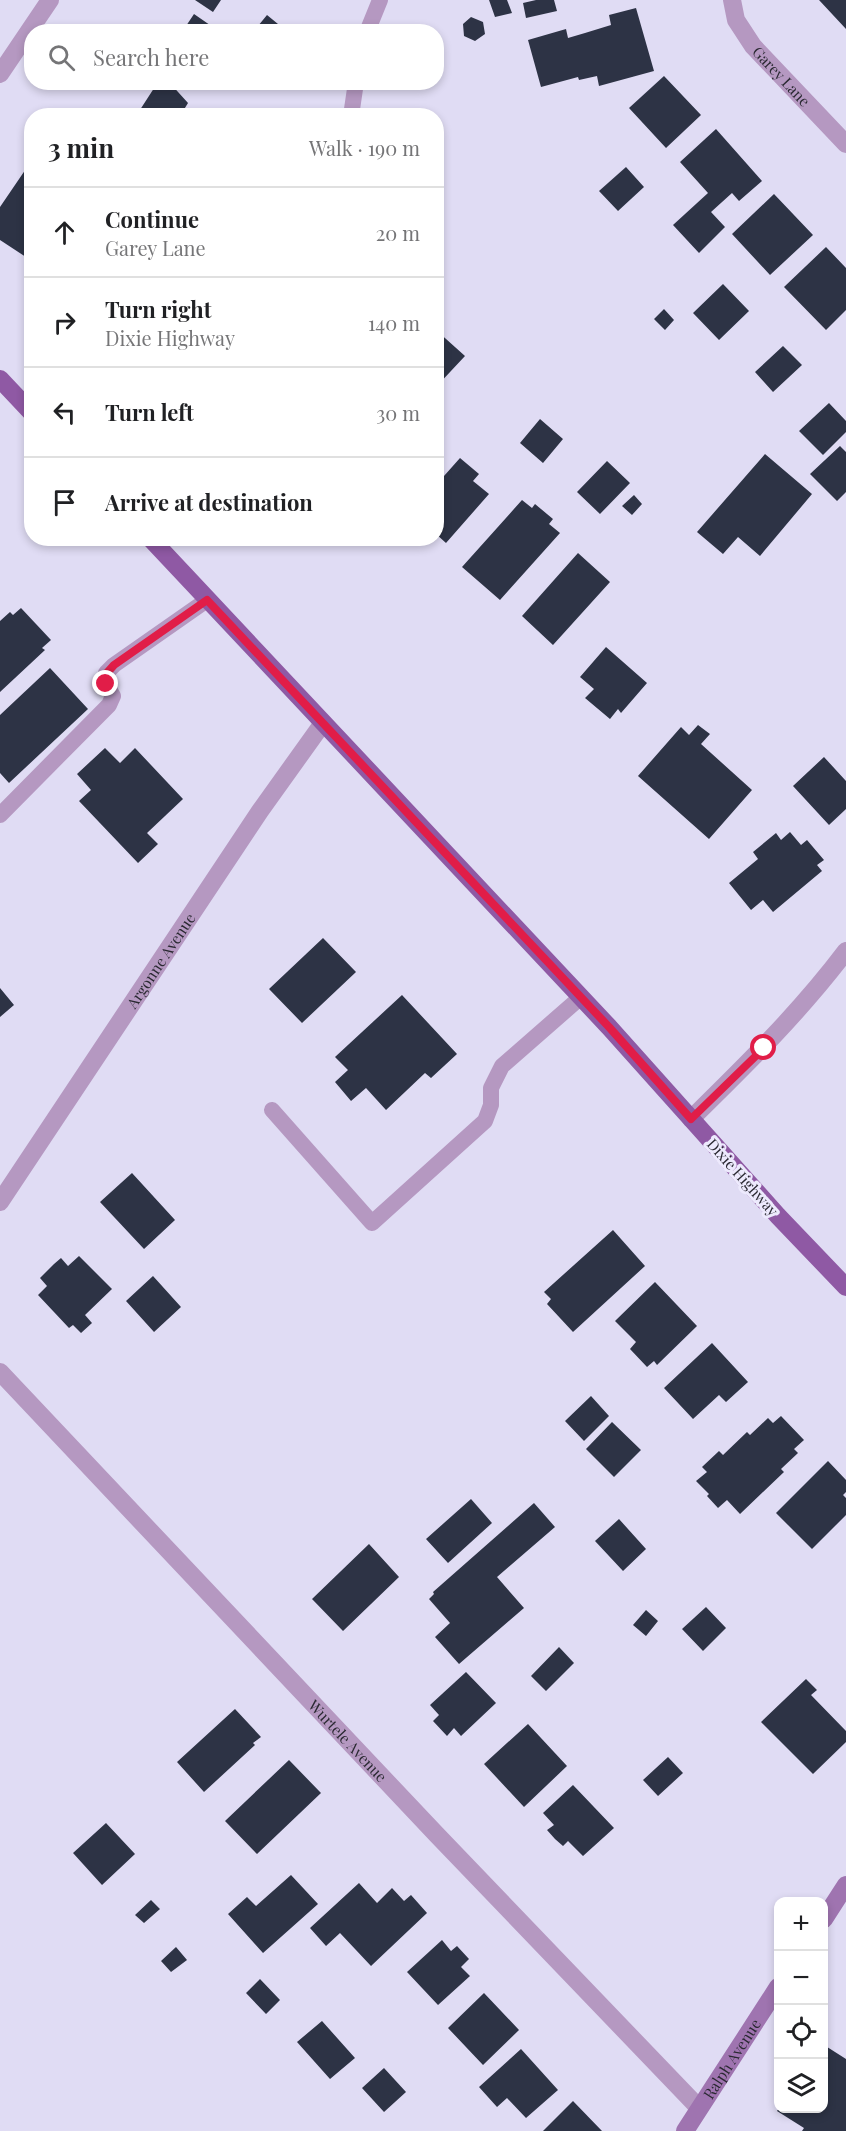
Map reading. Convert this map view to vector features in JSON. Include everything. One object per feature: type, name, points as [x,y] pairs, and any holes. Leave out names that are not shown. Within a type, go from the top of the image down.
[{"type":"main road","points":[[0,379],[24,404]]},
{"type":"main road","name":"Dixie Highway","points":[[157,546],[581,997],[778,1216],[846,1287]]},
{"type":"street","points":[[34,24],[50,0]]},
{"type":"street","name":"Garey Lane","points":[[732,0],[736,20],[753,46],[846,144]]},
{"type":"street","points":[[0,74],[24,38]]},
{"type":"street","name":"Argonne Avenue","points":[[0,1202],[253,821],[323,723]]},
{"type":"street","points":[[691,1119],[764,1048],[824,980],[846,951]]},
{"type":"street","name":"Wurtele Avenue","points":[[0,1372],[445,1844],[699,2108]]},
{"type":"street","points":[[828,1913],[846,1885]]},
{"type":"street","name":"Ralph Avenue","points":[[685,2131],[774,1994]]},
{"type":"lane","points":[[370,24],[380,0]]},
{"type":"lane","points":[[352,108],[355,90]]},
{"type":"lane","points":[[0,815],[110,705],[113,696],[106,684],[106,674],[114,665],[207,600]]},
{"type":"lane","points":[[272,1110],[372,1223],[485,1121],[491,1105],[491,1089],[502,1066],[581,997]]},
{"type":"building","points":[[195,0],[221,0],[213,12]]},
{"type":"building","points":[[489,0],[507,0],[512,13],[495,17]]},
{"type":"building","points":[[554,0],[557,11],[526,18],[523,3]]},
{"type":"building","points":[[819,0],[846,0],[846,29]]},
{"type":"building","points":[[636,8],[654,71],[599,86],[597,76],[579,80],[578,77],[541,87],[528,40],[566,29],[568,38],[585,33],[611,25],[609,15]]},
{"type":"building","points":[[194,14],[208,24],[187,24]]},
{"type":"building","points":[[267,15],[278,24],[260,24]]},
{"type":"building","points":[[471,17],[483,22],[485,34],[475,41],[464,36],[463,24]]},
{"type":"building","points":[[664,76],[701,115],[666,148],[629,108]]},
{"type":"building","points":[[153,90],[176,90],[188,103],[185,108],[141,108]]},
{"type":"building","points":[[716,129],[762,181],[739,201],[732,193],[711,212],[725,227],[699,253],[673,225],[708,193],[680,162]]},
{"type":"building","points":[[626,167],[644,187],[618,211],[599,191]]},
{"type":"building","points":[[24,172],[24,256],[0,240],[0,207]]},
{"type":"building","points":[[774,194],[813,235],[770,275],[732,234]]},
{"type":"building","points":[[826,247],[846,268],[846,310],[826,330],[784,287]]},
{"type":"building","points":[[723,284],[749,311],[719,340],[693,313]]},
{"type":"building","points":[[664,309],[674,320],[665,330],[654,319]]},
{"type":"building","points":[[444,337],[465,356],[444,378]]},
{"type":"building","points":[[783,346],[802,365],[773,392],[755,372]]},
{"type":"building","points":[[829,403],[846,421],[846,432],[823,455],[799,431]]},
{"type":"building","points":[[540,419],[563,439],[543,463],[520,443]]},
{"type":"building","points":[[840,446],[846,452],[846,492],[837,501],[810,474]]},
{"type":"building","points":[[765,454],[812,494],[760,556],[738,537],[723,554],[697,532]]},
{"type":"building","points":[[460,458],[479,474],[473,481],[489,494],[446,543],[444,541],[444,476]]},
{"type":"building","points":[[607,461],[630,483],[600,514],[577,492]]},
{"type":"building","points":[[634,495],[642,504],[632,515],[622,506]]},
{"type":"building","points":[[522,500],[532,508],[535,504],[553,519],[549,524],[560,533],[500,600],[462,567]]},
{"type":"building","points":[[578,553],[610,582],[553,645],[522,616]]},
{"type":"building","points":[[21,608],[51,640],[42,648],[45,650],[0,692],[0,621],[10,612],[13,615]]},
{"type":"building","points":[[606,647],[647,683],[621,713],[618,709],[610,719],[585,698],[594,689],[580,677]]},
{"type":"building","points":[[50,668],[88,709],[9,783],[0,773],[0,715]]},
{"type":"building","points":[[698,725],[710,734],[701,744],[752,790],[709,839],[638,776],[681,727],[689,735]]},
{"type":"building","points":[[105,748],[120,763],[135,748],[183,799],[147,833],[158,844],[138,863],[79,801],[91,790],[77,774]]},
{"type":"building","points":[[824,757],[846,781],[846,809],[829,825],[793,786]]},
{"type":"building","points":[[790,832],[801,845],[807,840],[824,860],[817,865],[822,871],[773,912],[763,900],[751,910],[729,883],[758,859],[753,852],[776,833],[781,840]]},
{"type":"building","points":[[323,938],[356,972],[302,1023],[269,989]]},
{"type":"building","points":[[0,988],[14,1005],[0,1017]]},
{"type":"building","points":[[402,995],[457,1054],[431,1078],[425,1073],[386,1110],[366,1088],[351,1101],[335,1082],[348,1070],[335,1057]]},
{"type":"building","points":[[132,1173],[175,1220],[144,1249],[100,1202]]},
{"type":"building","points":[[613,1230],[645,1266],[573,1332],[547,1304],[551,1299],[544,1292]]},
{"type":"building","points":[[79,1256],[112,1289],[85,1315],[92,1323],[81,1333],[73,1325],[69,1328],[38,1295],[47,1286],[40,1278],[54,1264],[61,1258],[68,1266]]},
{"type":"building","points":[[153,1276],[181,1307],[154,1332],[126,1301]]},
{"type":"building","points":[[655,1282],[697,1326],[657,1365],[654,1361],[647,1367],[630,1349],[636,1342],[615,1321]]},
{"type":"building","points":[[712,1343],[748,1382],[726,1402],[719,1395],[693,1419],[664,1388]]},
{"type":"building","points":[[591,1396],[609,1416],[584,1441],[565,1421]]},
{"type":"building","points":[[781,1416],[804,1440],[794,1449],[798,1453],[781,1469],[784,1472],[740,1514],[727,1500],[718,1508],[707,1496],[709,1494],[696,1481],[707,1472],[702,1467],[719,1451],[723,1455],[747,1432],[750,1435],[768,1418],[773,1423]]},
{"type":"building","points":[[612,1422],[641,1450],[614,1477],[586,1449]]},
{"type":"building","points":[[828,1461],[846,1480],[846,1492],[843,1495],[846,1498],[846,1515],[812,1549],[776,1513]]},
{"type":"building","points":[[471,1499],[492,1523],[448,1563],[426,1539]]},
{"type":"building","points":[[534,1503],[555,1527],[497,1577],[524,1608],[459,1664],[435,1637],[450,1623],[429,1599],[434,1594],[433,1592]]},
{"type":"building","points":[[619,1519],[646,1549],[623,1571],[595,1541]]},
{"type":"building","points":[[369,1544],[399,1577],[343,1631],[312,1599]]},
{"type":"building","points":[[706,1607],[726,1628],[703,1651],[682,1629]]},
{"type":"building","points":[[646,1610],[658,1621],[646,1636],[633,1625]]},
{"type":"building","points":[[559,1647],[574,1663],[546,1691],[531,1676]]},
{"type":"building","points":[[466,1672],[496,1703],[461,1736],[454,1728],[447,1736],[433,1721],[439,1715],[430,1705]]},
{"type":"building","points":[[806,1679],[817,1690],[811,1695],[846,1731],[846,1742],[813,1774],[761,1722]]},
{"type":"building","points":[[235,1709],[261,1737],[204,1792],[177,1762]]},
{"type":"building","points":[[528,1724],[567,1766],[524,1807],[484,1764]]},
{"type":"building","points":[[668,1757],[683,1773],[658,1796],[643,1780]]},
{"type":"building","points":[[289,1760],[321,1793],[257,1854],[225,1821]]},
{"type":"building","points":[[573,1785],[614,1828],[583,1856],[568,1841],[563,1846],[555,1839],[547,1830],[554,1825],[543,1813]]},
{"type":"building","points":[[106,1823],[135,1854],[102,1885],[73,1853]]},
{"type":"building","points":[[291,1875],[318,1904],[263,1953],[228,1914],[247,1897],[256,1906]]},
{"type":"building","points":[[359,1883],[377,1903],[392,1888],[404,1901],[411,1895],[427,1913],[371,1966],[340,1933],[326,1946],[310,1928]]},
{"type":"building","points":[[151,1900],[160,1909],[144,1923],[135,1915]]},
{"type":"building","points":[[442,1940],[451,1951],[457,1946],[469,1959],[461,1967],[470,1976],[438,2005],[407,1972]]},
{"type":"building","points":[[176,1947],[187,1960],[171,1972],[161,1961]]},
{"type":"building","points":[[260,1979],[280,2000],[266,2014],[246,1993]]},
{"type":"building","points":[[484,1993],[519,2030],[483,2065],[448,2028]]},
{"type":"building","points":[[322,2021],[355,2058],[330,2079],[297,2042]]},
{"type":"building","points":[[828,2048],[846,2059],[846,2131],[802,2131],[804,2128],[780,2113],[828,2113]]},
{"type":"building","points":[[521,2049],[558,2090],[526,2118],[507,2098],[497,2107],[479,2087]]},
{"type":"building","points":[[384,2068],[406,2092],[384,2112],[362,2088]]},
{"type":"building","points":[[573,2101],[602,2131],[543,2131]]},
{"type":"route","points":[[106,684],[106,674],[114,665],[207,600],[609,1027],[691,1119],[764,1048]]}]
